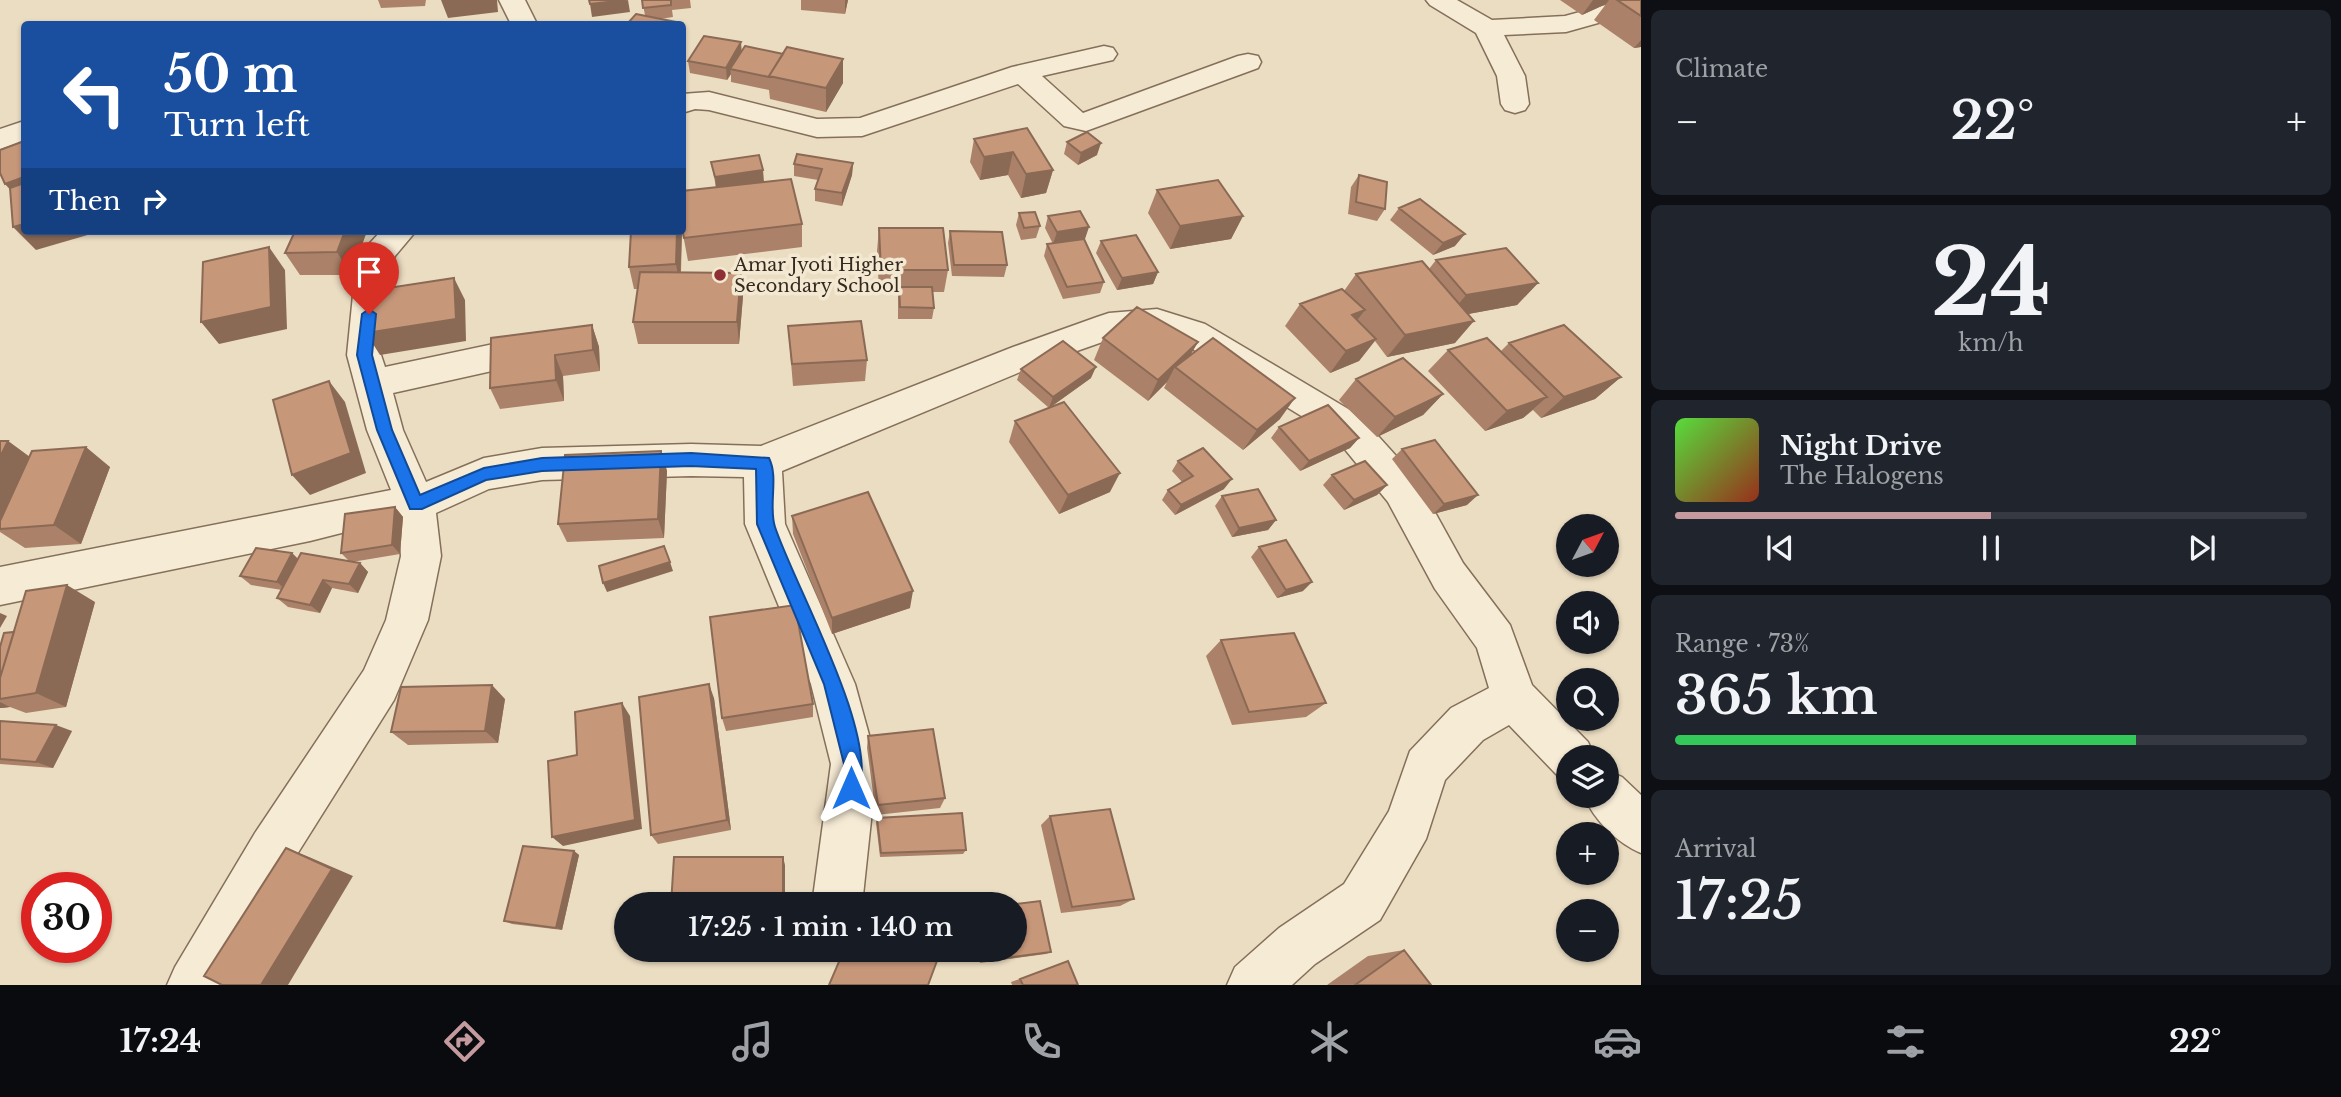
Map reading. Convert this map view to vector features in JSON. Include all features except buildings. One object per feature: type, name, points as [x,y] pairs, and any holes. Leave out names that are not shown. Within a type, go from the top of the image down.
[{"type":"street","points":[[1438,0],[1487,28],[1566,24],[1641,3]]},
{"type":"street","points":[[1487,28],[1511,76],[1516,99],[1514,104]]},
{"type":"street","points":[[686,102],[709,101],[817,128],[862,127],[1022,73],[1104,54]]},
{"type":"street","points":[[1022,73],[1074,120],[1086,122],[1248,62]]},
{"type":"street","points":[[0,140],[21,131]]},
{"type":"street","points":[[193,985],[265,861],[379,685],[407,620],[421,556],[416,504],[385,430],[364,355],[370,275],[381,251],[396,235]]},
{"type":"street","points":[[0,586],[373,508],[416,504],[484,474],[542,464],[691,460],[763,462],[1025,356],[1109,326],[1157,323],[1193,333],[1347,426],[1402,490],[1449,576],[1495,639],[1514,698],[1559,745]]},
{"type":"street","points":[[372,384],[569,341]]},
{"type":"street","points":[[763,462],[765,524],[833,684],[853,764],[838,892]]},
{"type":"street","points":[[1252,985],[1297,946],[1362,902],[1409,822],[1426,767],[1467,724],[1514,698]]},
{"type":"street","points":[[1619,806],[1641,829]]},
{"type":"place","name":"Amar Jyoti Higher Secondary School","points":[[720,275]]},
{"type":"route","points":[[369,314],[364,355],[385,430],[416,504],[484,474],[542,464],[691,460],[763,462],[765,524],[833,684],[853,764],[851,788]]}]
